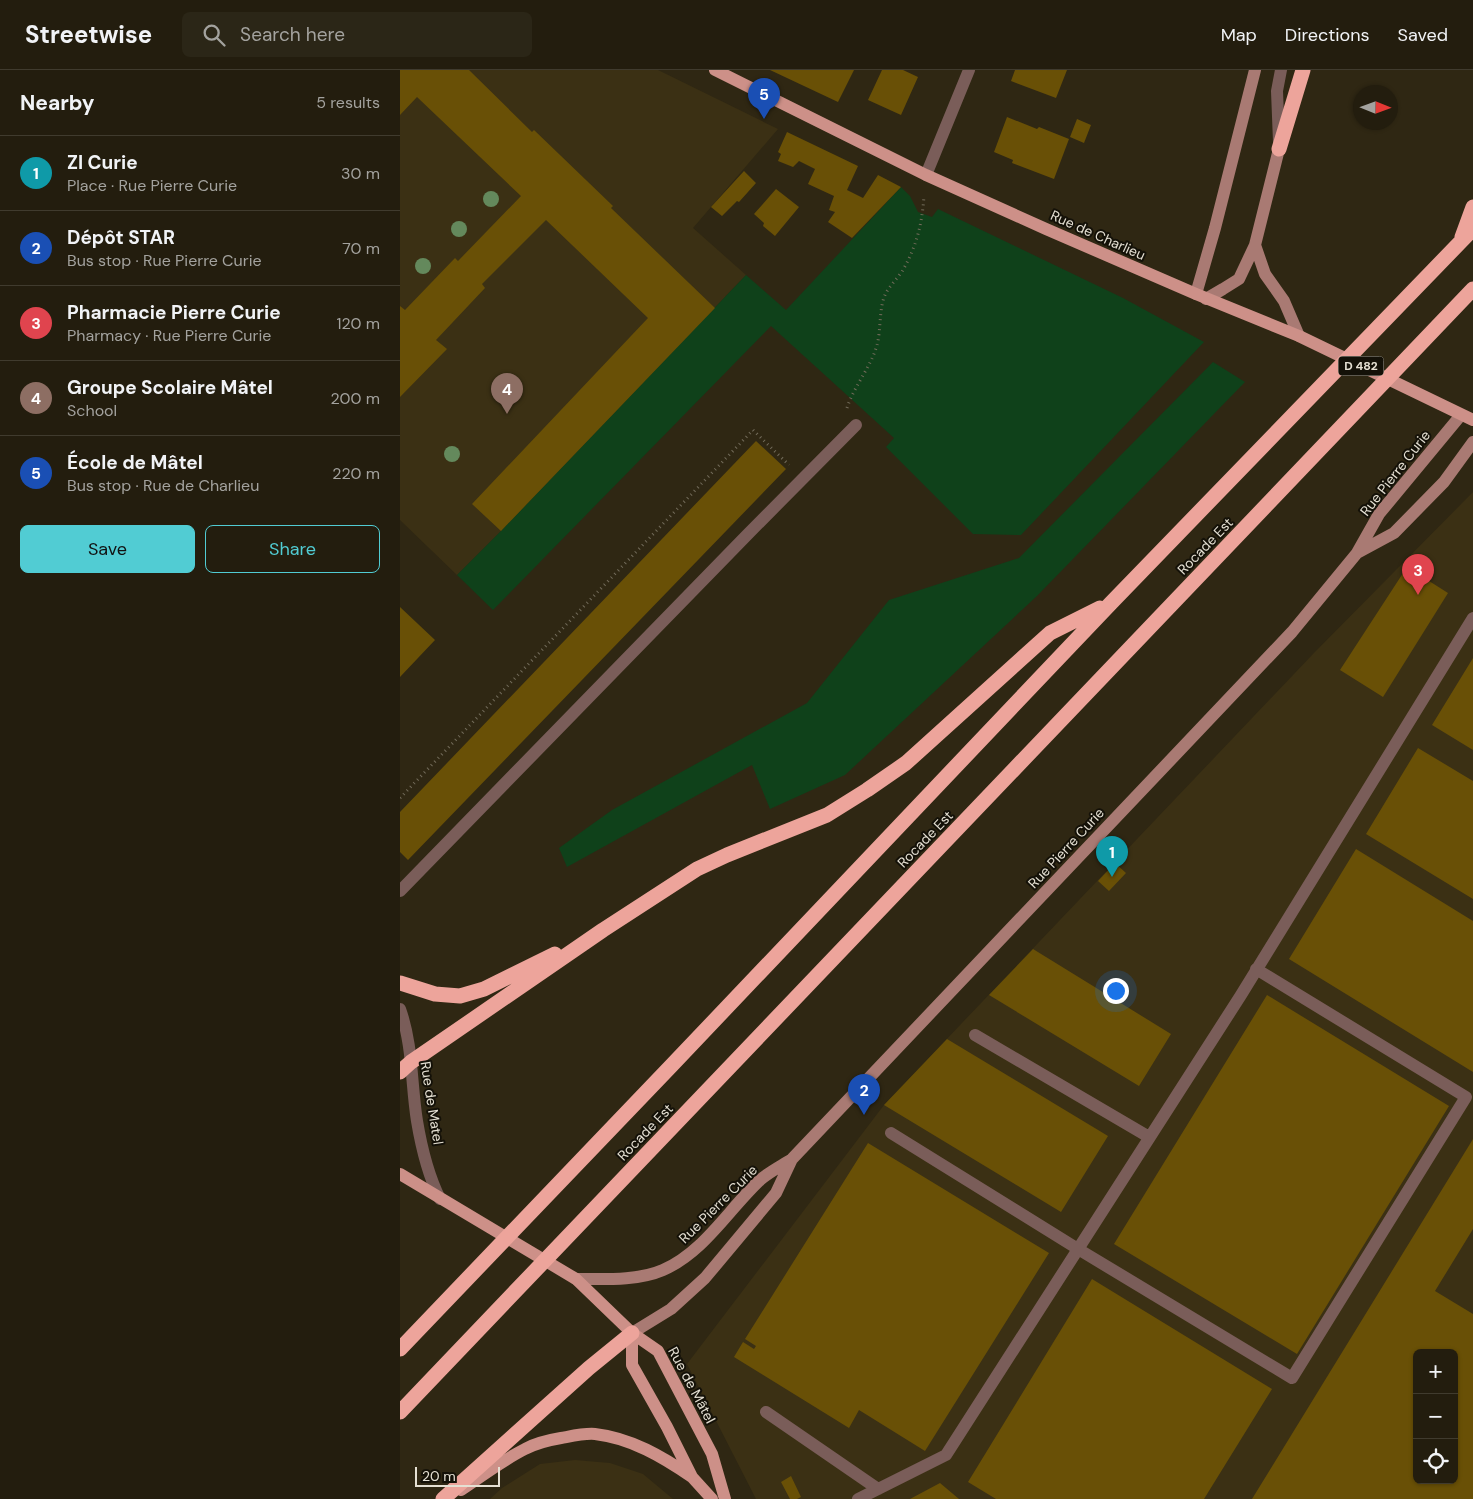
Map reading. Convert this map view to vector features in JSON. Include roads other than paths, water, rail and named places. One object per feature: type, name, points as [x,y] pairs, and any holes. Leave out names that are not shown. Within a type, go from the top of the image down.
[{"type":"highway","points":[[1279,149],[1303,70]]},
{"type":"highway","points":[[1459,243],[1473,207]]},
{"type":"highway","name":"Rocade Est","points":[[400,1349],[1111,603],[1473,229]]},
{"type":"highway","name":"Rocade Est","points":[[400,1412],[1473,289]]},
{"type":"highway","points":[[406,1067],[603,930],[697,869],[827,815],[867,790],[906,763],[1050,633],[1111,603]]},
{"type":"highway","points":[[400,983],[435,994],[460,996],[484,989],[603,930]]},
{"type":"highway","points":[[444,1499],[589,1368],[632,1332]]},
{"type":"main road","name":"Rue de Charlieu","points":[[715,70],[926,175],[1201,297],[1299,336],[1473,420]]},
{"type":"main road","name":"Rue de Mâtel","points":[[400,1174],[576,1279],[632,1332],[658,1351],[712,1454],[725,1499]]},
{"type":"main road","points":[[632,1332],[632,1365],[667,1427],[692,1477],[712,1499]]},
{"type":"main road","points":[[444,1499],[526,1448],[548,1440],[594,1434],[626,1441],[658,1456],[692,1477]]},
{"type":"street","points":[[926,175],[968,70]]},
{"type":"street","points":[[1201,297],[1215,228],[1255,70]]},
{"type":"street","points":[[1201,297],[1223,289],[1239,278],[1256,245],[1279,149],[1277,91],[1281,70]]},
{"type":"street","points":[[1256,245],[1265,274],[1284,301],[1299,336]]},
{"type":"street","name":"Rue Pierre Curie","points":[[576,1279],[648,1275],[674,1265],[694,1252],[761,1179],[792,1159],[1285,639],[1357,553],[1379,514],[1461,414]]},
{"type":"street","points":[[400,891],[856,425]]},
{"type":"street","name":"Rue Pierre Curie","points":[[1357,553],[1394,533],[1444,482],[1473,442]]},
{"type":"street","points":[[858,1499],[946,1455],[1256,969],[1473,618]]},
{"type":"street","points":[[891,1133],[1292,1378],[1466,1097],[1256,969]]},
{"type":"street","name":"Rue de Matel","points":[[400,1009],[403,1016],[406,1067],[417,1121],[432,1184],[440,1199]]},
{"type":"street","points":[[975,1035],[1149,1138]]},
{"type":"street","name":"Rue Pierre Curie","points":[[632,1332],[671,1309],[705,1278],[776,1194],[792,1159]]},
{"type":"street","points":[[766,1412],[878,1489]]},
{"type":"place","name":"École de Mâtel","points":[[764,119]]},
{"type":"place","name":"Groupe Scolaire Mâtel","points":[[507,414]]},
{"type":"place","name":"Pharmacie Pierre Curie","points":[[1418,595]]},
{"type":"place","name":"ZI Curie","points":[[1112,877]]},
{"type":"place","name":"Dépôt STAR","points":[[864,1115]]}]
